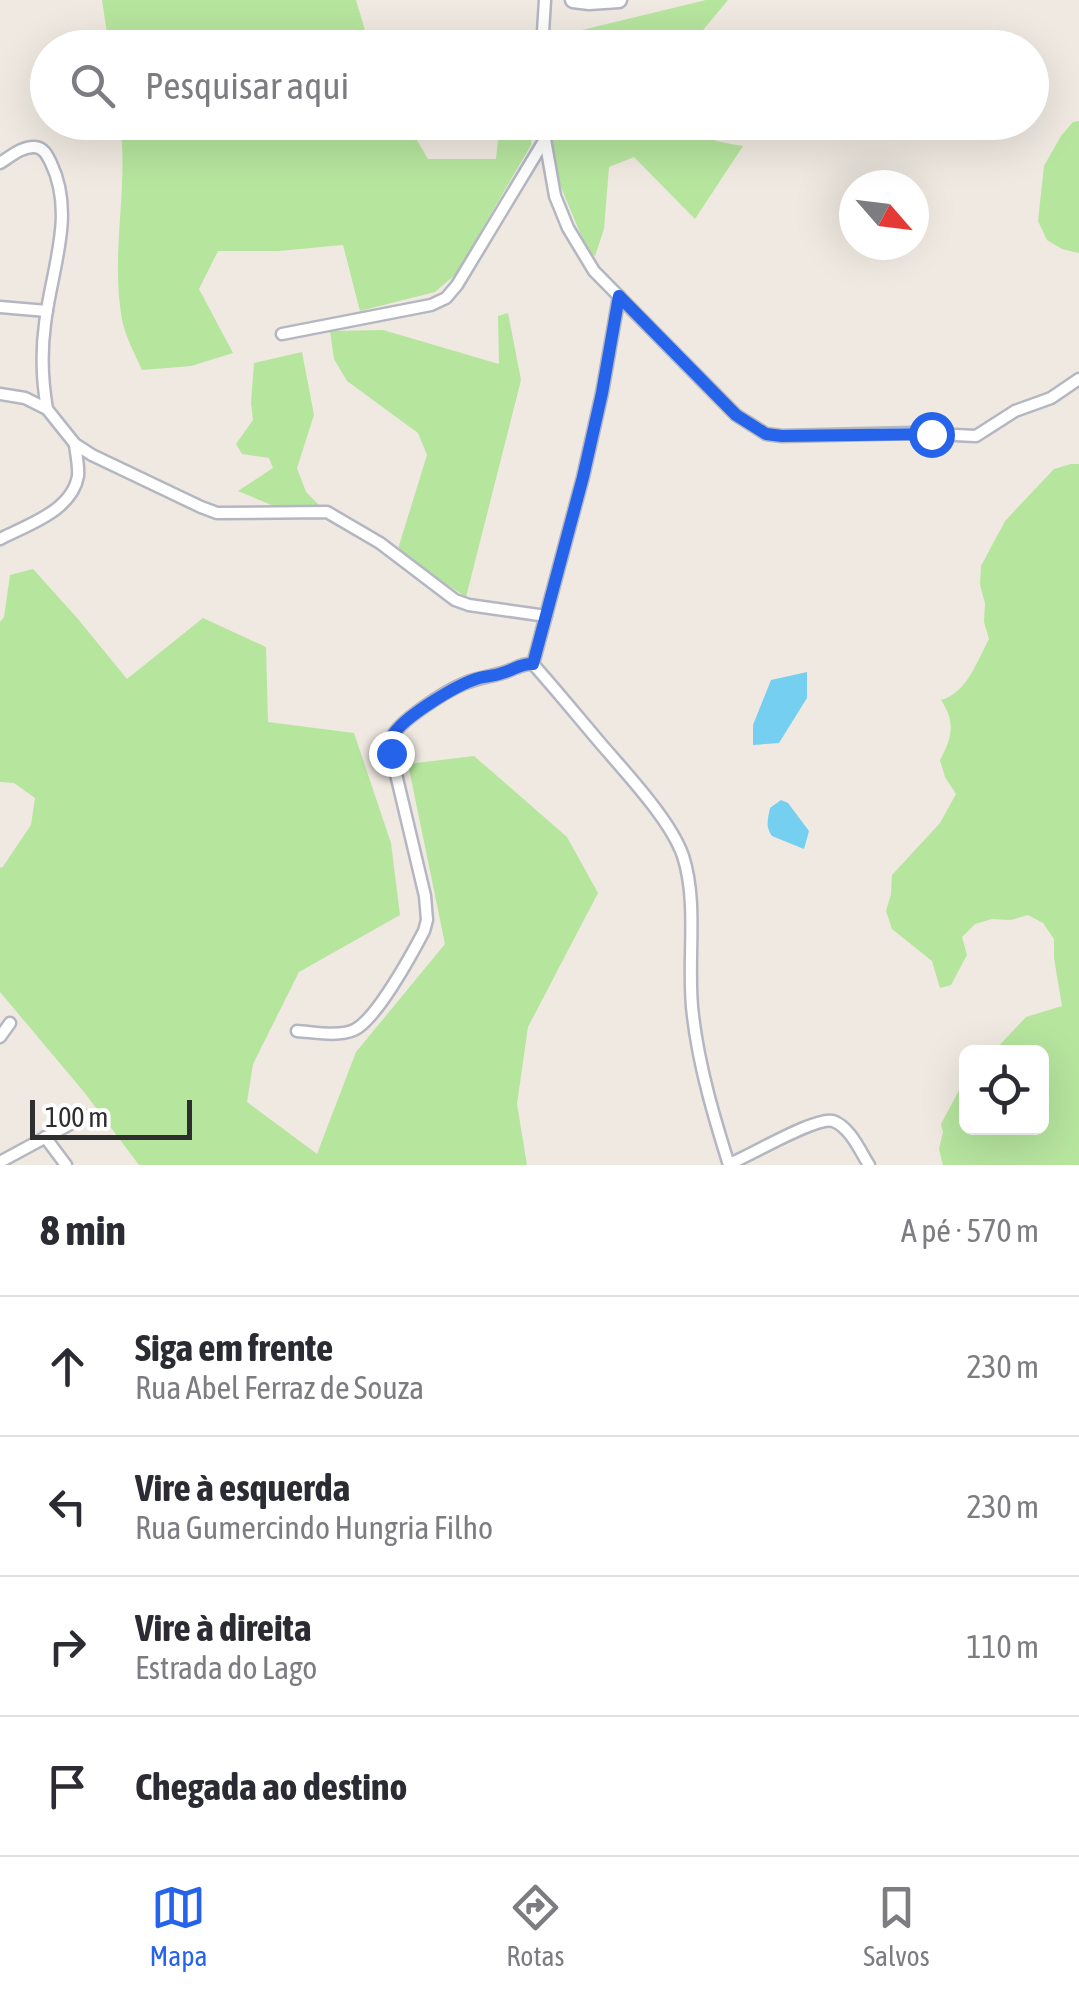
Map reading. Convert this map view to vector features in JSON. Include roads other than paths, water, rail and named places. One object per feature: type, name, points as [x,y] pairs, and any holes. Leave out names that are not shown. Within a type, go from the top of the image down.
[{"type":"street","points":[[543,30],[545,0]]},
{"type":"street","points":[[573,0],[619,0]]},
{"type":"street","points":[[544,140],[555,196],[568,228],[594,271],[736,415],[766,434],[976,436],[1015,411],[1051,398],[1079,379]]},
{"type":"street","points":[[282,334],[431,306],[446,298],[544,140]]},
{"type":"street","points":[[0,164],[22,150],[36,147],[45,152],[56,175],[62,211],[47,311],[42,380],[47,409]]},
{"type":"street","points":[[533,664],[583,477],[619,296]]},
{"type":"street","points":[[0,307],[47,311]]},
{"type":"street","points":[[0,394],[24,398],[47,409],[75,444],[116,468],[210,511],[327,512],[380,542],[455,600],[469,606],[546,616]]},
{"type":"street","points":[[0,539],[38,520],[68,497],[78,476],[75,444]]},
{"type":"street","points":[[298,1031],[356,1030],[387,994],[424,931],[425,896],[391,753],[394,734],[402,724],[462,684],[533,664],[638,786],[677,840],[689,882],[692,1015],[707,1090],[729,1164],[824,1120],[841,1126],[869,1165]]},
{"type":"street","points":[[0,1037],[10,1023]]},
{"type":"street","points":[[0,1162],[84,1116]]},
{"type":"street","points":[[45,1138],[66,1165]]},
{"type":"water","points":[[807,672],[807,698],[779,743],[753,745],[753,725],[771,680]]},
{"type":"water","points":[[781,800],[788,803],[809,831],[804,849],[770,832],[770,808]]}]
